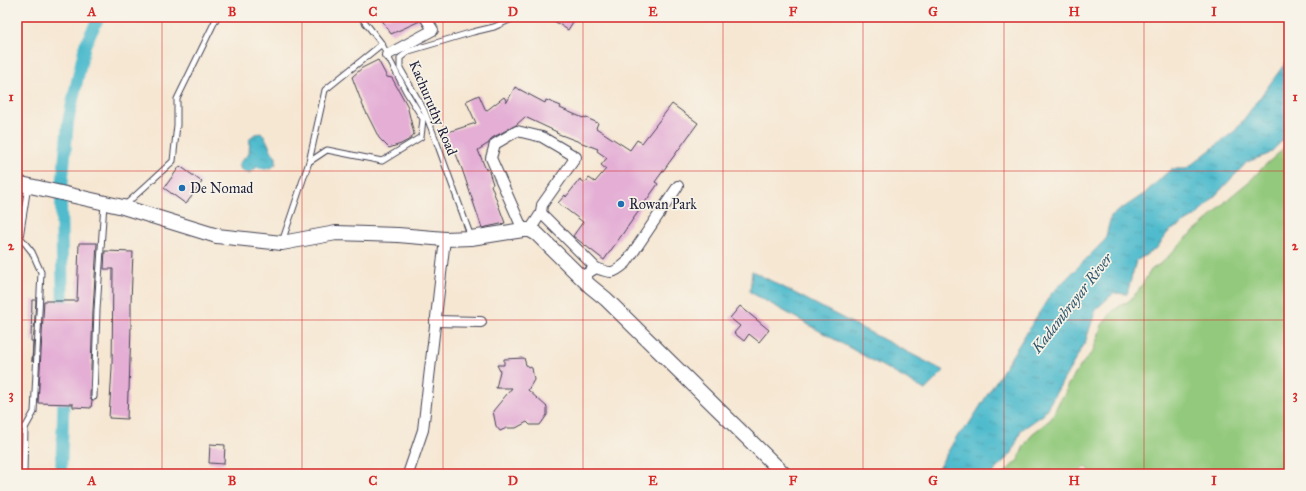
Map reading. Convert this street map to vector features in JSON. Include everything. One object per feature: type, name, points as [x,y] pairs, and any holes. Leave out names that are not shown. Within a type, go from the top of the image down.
[{"type":"main road","points":[[23,184],[123,207],[217,236],[282,243],[336,233],[398,235],[445,239],[471,238],[526,230],[537,234],[606,299],[784,474]]},
{"type":"street","points":[[387,55],[433,30],[425,17]]},
{"type":"street","points":[[517,131],[542,137],[576,157],[542,205],[541,213],[526,230],[491,158],[495,144],[517,131]]},
{"type":"street","points":[[541,213],[596,268],[609,273],[616,271],[626,263],[678,186]]},
{"type":"street","points":[[408,474],[423,430],[445,239]]},
{"type":"street","points":[[581,277],[596,268]]},
{"type":"street","points":[[436,322],[481,322]]},
{"type":"lane","points":[[123,207],[173,161],[178,99],[217,17]]},
{"type":"lane","points":[[309,162],[327,150],[382,161],[421,137],[423,119],[407,94],[382,44],[361,17]]},
{"type":"lane","name":"Kachuruthy Road","points":[[471,238],[424,110],[400,68],[400,58],[409,51],[494,27],[516,17]]},
{"type":"lane","points":[[282,243],[309,162],[326,90],[382,44]]},
{"type":"lane","points":[[23,184],[18,236],[32,252],[41,272],[34,412],[25,428],[24,474]]},
{"type":"lane","points":[[94,397],[97,310],[104,202]]},
{"type":"lane","points":[[17,426],[25,428]]},
{"type":"green space","points":[[1289,140],[1289,474],[1094,474],[1085,466],[1078,474],[1003,474],[1018,460],[1023,448],[1032,434],[1051,419],[1060,400],[1066,393],[1067,386],[1093,351],[1102,325],[1113,311],[1129,301],[1138,291],[1151,270],[1164,261],[1184,240],[1206,222],[1229,198],[1252,179],[1281,151]]},
{"type":"water","name":"Kadambrayar River","points":[[1289,58],[1289,134],[1269,154],[1247,162],[1197,215],[1168,232],[1157,248],[1136,261],[1127,294],[1114,293],[1096,309],[1085,343],[1043,415],[1021,430],[1012,453],[995,470],[993,474],[935,474],[957,436],[969,424],[1051,294],[1105,240],[1111,216],[1144,194],[1171,169],[1186,169],[1236,130]]},
{"type":"water","points":[[262,133],[271,151],[276,157],[276,164],[267,169],[257,167],[250,173],[244,172],[240,168],[239,163],[249,154],[250,138],[255,134]]},
{"type":"water","points":[[752,271],[944,371],[925,390],[750,292]]},
{"type":"building","points":[[380,17],[419,17],[420,21],[391,34]]},
{"type":"building","points":[[548,17],[576,17],[568,30]]},
{"type":"building","points":[[378,60],[387,77],[392,78],[407,105],[414,134],[410,139],[389,148],[379,138],[363,106],[352,77],[362,68]]},
{"type":"building","points":[[515,87],[545,103],[546,100],[561,106],[560,108],[598,123],[596,128],[630,150],[637,140],[642,143],[672,104],[698,123],[655,182],[658,184],[604,260],[573,236],[583,222],[558,203],[565,195],[566,197],[580,179],[585,183],[589,178],[595,182],[606,169],[601,165],[607,158],[597,151],[598,149],[556,133],[557,132],[525,117],[516,125],[492,138],[489,143],[478,150],[486,170],[488,169],[493,184],[491,185],[505,223],[482,228],[462,169],[454,149],[451,150],[445,133],[476,123],[466,101],[479,95],[486,111],[504,97],[507,102]]},
{"type":"building","points":[[180,166],[202,182],[186,204],[164,188]]},
{"type":"building","points":[[79,243],[97,243],[93,310],[90,397],[92,400],[91,408],[73,407],[73,404],[38,403],[44,301],[77,301]]},
{"type":"building","points":[[105,251],[133,252],[127,419],[109,418],[112,368],[113,269],[104,269]]},
{"type":"building","points":[[32,300],[36,300],[32,362],[33,341],[31,341]]},
{"type":"building","points":[[740,306],[769,330],[759,342],[749,334],[744,341],[734,333],[740,326],[730,318]]},
{"type":"building","points":[[524,358],[526,365],[532,368],[534,380],[528,390],[547,407],[547,415],[540,425],[530,425],[527,422],[516,428],[507,428],[500,431],[496,426],[493,411],[512,388],[496,388],[500,371],[497,365],[504,365],[504,359]]},
{"type":"building","points":[[210,444],[225,445],[224,464],[209,463]]},
{"type":"waterway","points":[[63,316],[61,199],[68,122],[85,45],[99,17]]},
{"type":"waterway","points":[[61,474],[64,388]]},
{"type":"place","name":"De Nomad","points":[[182,188]]},
{"type":"place","name":"Rowan Park","points":[[621,204]]}]
